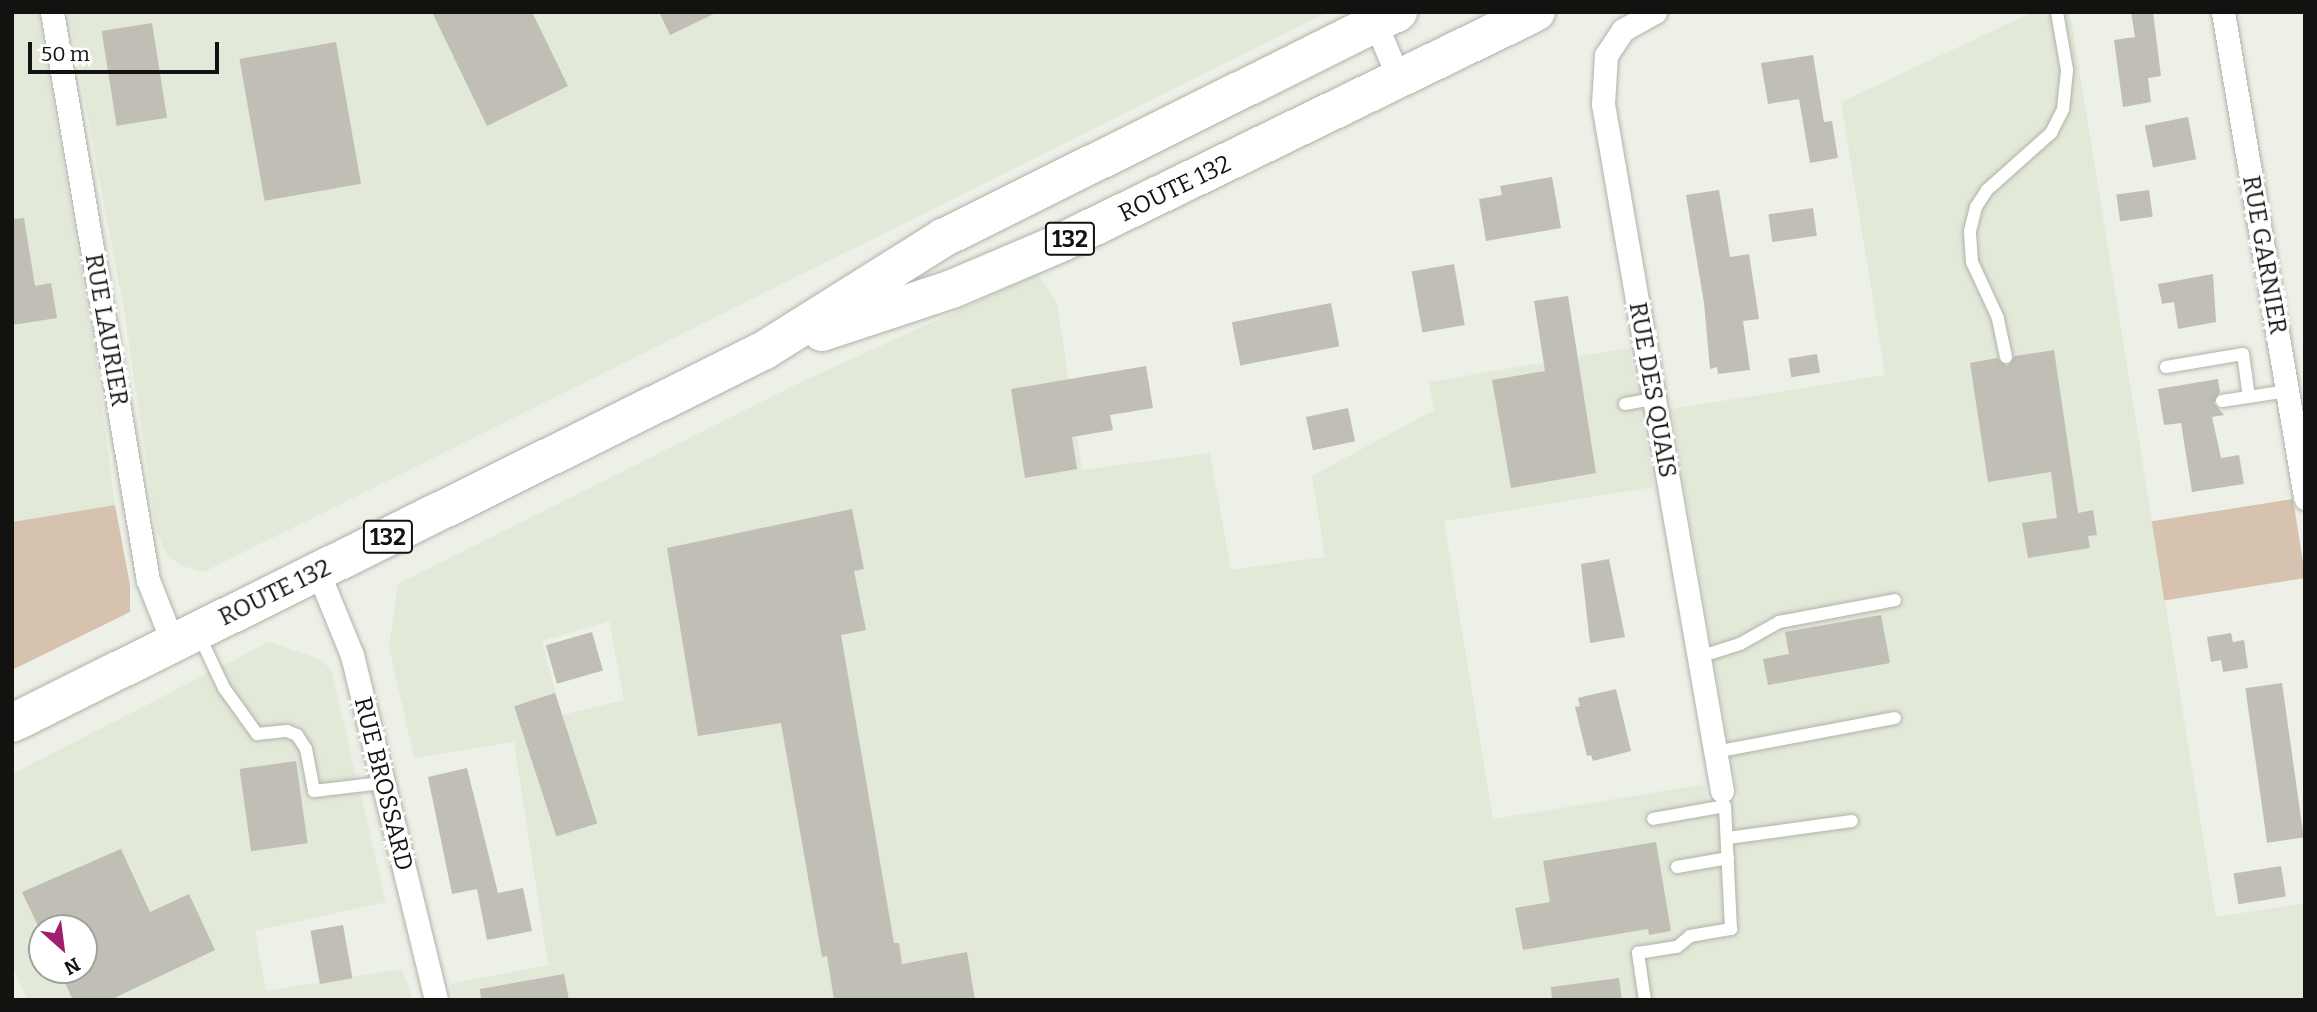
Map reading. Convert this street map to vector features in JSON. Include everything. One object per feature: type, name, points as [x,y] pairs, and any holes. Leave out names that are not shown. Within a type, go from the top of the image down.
[{"type":"highway","name":"ROUTE 132","points":[[763,351],[952,289],[1058,244],[1536,12]]},
{"type":"highway","name":"ROUTE 132","points":[[12,723],[763,351],[943,238],[1381,16]]},
{"type":"highway","points":[[1034,194],[1058,244]]},
{"type":"street","name":"RUE LAURIER","points":[[52,12],[148,580],[185,637]]},
{"type":"street","name":"RUE DES QUAIS","points":[[1655,12],[1623,30],[1606,55],[1602,75],[1606,127],[1722,790]]},
{"type":"street","name":"RUE GARNIER","points":[[2222,12],[2305,498]]},
{"type":"street","points":[[1381,16],[1399,79]]},
{"type":"street","name":"RUE BROSSARD","points":[[318,572],[352,655],[436,1000]]},
{"type":"lane","points":[[2006,357],[1998,318],[1972,262],[1970,231],[1976,207],[1987,190],[2051,133],[2063,109],[2067,70],[2057,12]]},
{"type":"lane","points":[[2166,367],[2243,354],[2249,397]]},
{"type":"lane","points":[[2222,401],[2287,391]]},
{"type":"lane","points":[[1625,404],[1654,399]]},
{"type":"lane","points":[[1699,657],[1740,644],[1779,622],[1895,600]]},
{"type":"lane","points":[[185,637],[257,734],[287,731],[297,735],[306,750],[313,790],[382,783]]},
{"type":"lane","points":[[1715,752],[1895,718]]},
{"type":"lane","points":[[1645,1000],[1638,953],[1677,947],[1690,936],[1731,929],[1725,806],[1653,819]]},
{"type":"lane","points":[[1728,838],[1852,821]]},
{"type":"lane","points":[[1678,867],[1728,858]]},
{"type":"shaded area","points":[[12,12],[38,12],[97,367],[115,505],[12,522]]},
{"type":"shaded area","points":[[68,12],[1328,12],[204,572],[182,566],[167,555],[156,530],[125,316]]},
{"type":"shaded area","points":[[2033,12],[2070,12],[2216,917],[2305,903],[2305,1000],[454,1000],[450,984],[548,965],[514,742],[414,758],[389,647],[398,584],[799,383],[1038,274],[1057,302],[1082,470],[1210,453],[1231,570],[1325,557],[1312,476],[1434,410],[1429,382],[1629,348],[1654,487],[1444,521],[1493,819],[1705,784],[1708,805],[1738,800],[1671,409],[1885,375],[1841,102]],"holes":[[[609,621],[624,700],[562,715],[542,641]]]},
{"type":"shaded area","points":[[2293,499],[2305,578],[2164,600],[2152,521]]},
{"type":"shaded area","points":[[115,505],[130,585],[130,612],[12,670],[12,522]]},
{"type":"shaded area","points":[[269,642],[319,659],[331,669],[386,902],[255,931],[266,991],[402,969],[413,1000],[27,1000],[12,964],[12,774]]},
{"type":"building","points":[[432,12],[532,12],[568,86],[487,126]]},
{"type":"building","points":[[659,12],[718,12],[670,35]]},
{"type":"building","points":[[2131,12],[2153,12],[2161,76],[2148,78],[2151,102],[2123,107],[2114,40],[2135,37]]},
{"type":"building","points":[[152,23],[167,118],[117,126],[102,31]]},
{"type":"building","points":[[336,42],[361,184],[264,201],[239,59]]},
{"type":"building","points":[[1813,55],[1824,122],[1832,121],[1838,158],[1810,163],[1799,99],[1768,104],[1761,63]]},
{"type":"building","points":[[2188,117],[2196,159],[2153,168],[2145,125]]},
{"type":"building","points":[[1552,177],[1561,228],[1486,241],[1479,199],[1502,195],[1500,186]]},
{"type":"building","points":[[1719,190],[1730,257],[1749,254],[1759,319],[1743,321],[1750,370],[1718,374],[1717,367],[1710,369],[1704,303],[1686,195]]},
{"type":"building","points":[[2149,190],[2153,217],[2120,221],[2116,195]]},
{"type":"building","points":[[1813,208],[1817,236],[1772,242],[1768,214]]},
{"type":"building","points":[[24,218],[35,286],[51,283],[57,318],[12,325],[12,219]]},
{"type":"building","points":[[1454,264],[1465,325],[1422,333],[1412,271]]},
{"type":"building","points":[[2213,274],[2216,322],[2178,329],[2174,302],[2162,304],[2158,284]]},
{"type":"building","points":[[1568,296],[1596,473],[1511,488],[1492,380],[1545,371],[1534,301]]},
{"type":"building","points":[[1331,303],[1339,346],[1240,365],[1232,322]]},
{"type":"building","points":[[2054,350],[2078,513],[2093,510],[2097,535],[2088,536],[2090,548],[2028,558],[2022,523],[2057,518],[2051,472],[1988,482],[1970,363],[1997,358],[2007,366],[2015,356]]},
{"type":"building","points":[[1817,354],[1820,373],[1791,377],[1788,359]]},
{"type":"building","points":[[1146,366],[1153,408],[1110,415],[1113,430],[1072,437],[1077,469],[1025,478],[1011,389]]},
{"type":"building","points":[[2218,379],[2220,392],[2214,403],[2224,415],[2212,417],[2221,458],[2239,455],[2244,484],[2192,492],[2181,423],[2164,425],[2158,389]]},
{"type":"building","points":[[1348,408],[1355,441],[1313,450],[1306,417]]},
{"type":"building","points":[[852,509],[864,569],[854,571],[866,630],[841,635],[894,943],[899,943],[902,964],[967,952],[975,1000],[834,1000],[827,956],[822,957],[781,723],[698,736],[667,548]]},
{"type":"building","points":[[1609,559],[1625,637],[1590,643],[1581,564]]},
{"type":"building","points":[[1881,615],[1890,663],[1768,685],[1763,659],[1789,654],[1785,632]]},
{"type":"building","points":[[592,632],[603,670],[557,684],[546,645]]},
{"type":"building","points":[[2231,633],[2233,642],[2244,640],[2248,668],[2223,672],[2221,660],[2211,662],[2207,637]]},
{"type":"building","points":[[2282,683],[2304,837],[2267,843],[2245,688]]},
{"type":"building","points":[[1616,689],[1631,751],[1593,761],[1591,755],[1587,756],[1575,707],[1580,706],[1578,698]]},
{"type":"building","points":[[555,693],[597,823],[556,837],[514,706]]},
{"type":"building","points":[[296,761],[308,843],[251,851],[240,769]]},
{"type":"building","points":[[467,768],[498,893],[523,888],[532,931],[487,940],[477,889],[452,894],[428,777]]},
{"type":"building","points":[[1656,842],[1671,931],[1649,935],[1648,929],[1523,950],[1515,908],[1550,902],[1543,861]]},
{"type":"building","points":[[121,849],[150,912],[189,894],[215,950],[110,1000],[73,1000],[66,984],[98,984],[98,914],[32,914],[22,892]]},
{"type":"building","points":[[2281,866],[2286,897],[2238,904],[2234,874]]},
{"type":"building","points":[[343,925],[352,978],[320,984],[311,931]]},
{"type":"building","points":[[564,974],[569,1000],[481,1000],[480,989]]},
{"type":"building","points":[[1619,978],[1622,1000],[1552,1000],[1551,987]]}]
